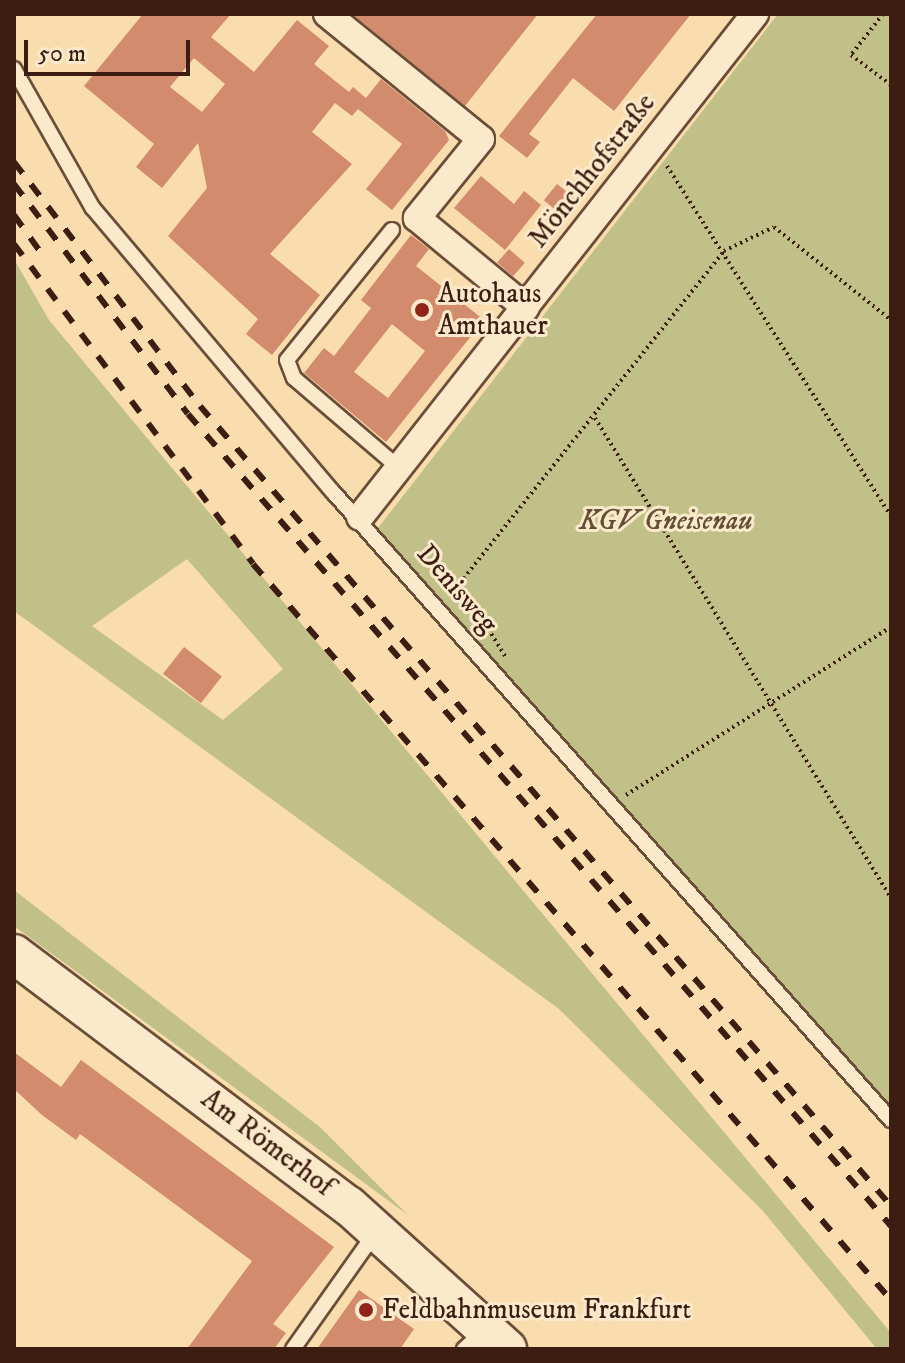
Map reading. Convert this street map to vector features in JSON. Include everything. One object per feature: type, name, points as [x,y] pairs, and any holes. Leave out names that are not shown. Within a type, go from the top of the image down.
[{"type":"main road","name":"Am Römerhof","points":[[14,954],[378,1230],[486,1342]]},
{"type":"street","points":[[327,14],[481,139],[417,218],[526,308]]},
{"type":"street","name":"Mönchhofstraße","points":[[360,517],[755,14]]},
{"type":"lane","name":"Denisweg","points":[[14,69],[92,207],[360,517],[891,1120]]},
{"type":"lane","points":[[392,230],[287,360],[294,378],[399,468]]},
{"type":"lane","points":[[293,1349],[378,1230]]},
{"type":"path","points":[[883,14],[851,55],[891,85]]},
{"type":"path","points":[[653,144],[891,516]]},
{"type":"path","points":[[513,669],[460,583],[595,418],[724,251],[774,227],[891,320]]},
{"type":"path","points":[[595,418],[891,898]]},
{"type":"path","points":[[613,804],[891,627]]},
{"type":"green space","name":"KGV Gneisenau","points":[[778,14],[891,14],[891,1130],[378,528]]},
{"type":"green space","points":[[14,259],[49,320],[891,1333],[891,1349],[877,1349],[762,1210],[559,1009],[14,611]],"holes":[[[187,559],[283,669],[223,720],[92,626]]]},
{"type":"green space","points":[[14,890],[321,1128],[408,1215],[14,926]]},
{"type":"building","points":[[143,14],[231,14],[211,37],[254,72],[297,20],[329,46],[314,64],[349,92],[353,87],[366,98],[381,79],[445,131],[449,140],[392,210],[366,189],[402,144],[358,109],[352,116],[335,103],[312,132],[352,164],[270,254],[320,295],[272,355],[246,334],[258,319],[168,236],[207,188],[198,143],[162,188],[136,167],[154,144],[84,86]],"holes":[[[194,58],[225,84],[202,112],[170,87]]]},
{"type":"building","points":[[352,14],[538,14],[465,106]]},
{"type":"building","points":[[597,14],[691,14],[614,111],[573,78],[529,134],[540,142],[527,158],[499,136]]},
{"type":"building","points":[[481,176],[514,204],[524,191],[541,205],[505,250],[454,208]]},
{"type":"building","points":[[557,184],[574,198],[561,214],[544,200]]},
{"type":"building","points":[[411,235],[429,249],[416,266],[484,320],[386,442],[304,373],[324,348],[334,356],[371,308],[361,300]],"holes":[[[392,324],[425,351],[388,398],[354,372]]]},
{"type":"building","points":[[509,249],[525,263],[513,276],[497,263]]},
{"type":"building","points":[[184,647],[222,677],[201,703],[163,674]]},
{"type":"building","points":[[14,1052],[61,1087],[81,1060],[334,1247],[273,1324],[286,1333],[274,1349],[187,1349],[252,1261],[80,1134],[76,1140],[42,1115],[14,1089]]},
{"type":"building","name":"Feldbahnmuseum Frankfurt","points":[[359,1290],[414,1329],[400,1349],[317,1349]]},
{"type":"railway","points":[[14,162],[200,406],[891,1206]]},
{"type":"railway","points":[[14,184],[188,414],[891,1226]]},
{"type":"railway","points":[[14,215],[44,257]]},
{"type":"railway","points":[[14,244],[253,564],[891,1300]]},
{"type":"place","name":"Autohaus Amthauer","points":[[422,310]]},
{"type":"place","name":"Feldbahnmuseum Frankfurt","points":[[366,1310]]}]
